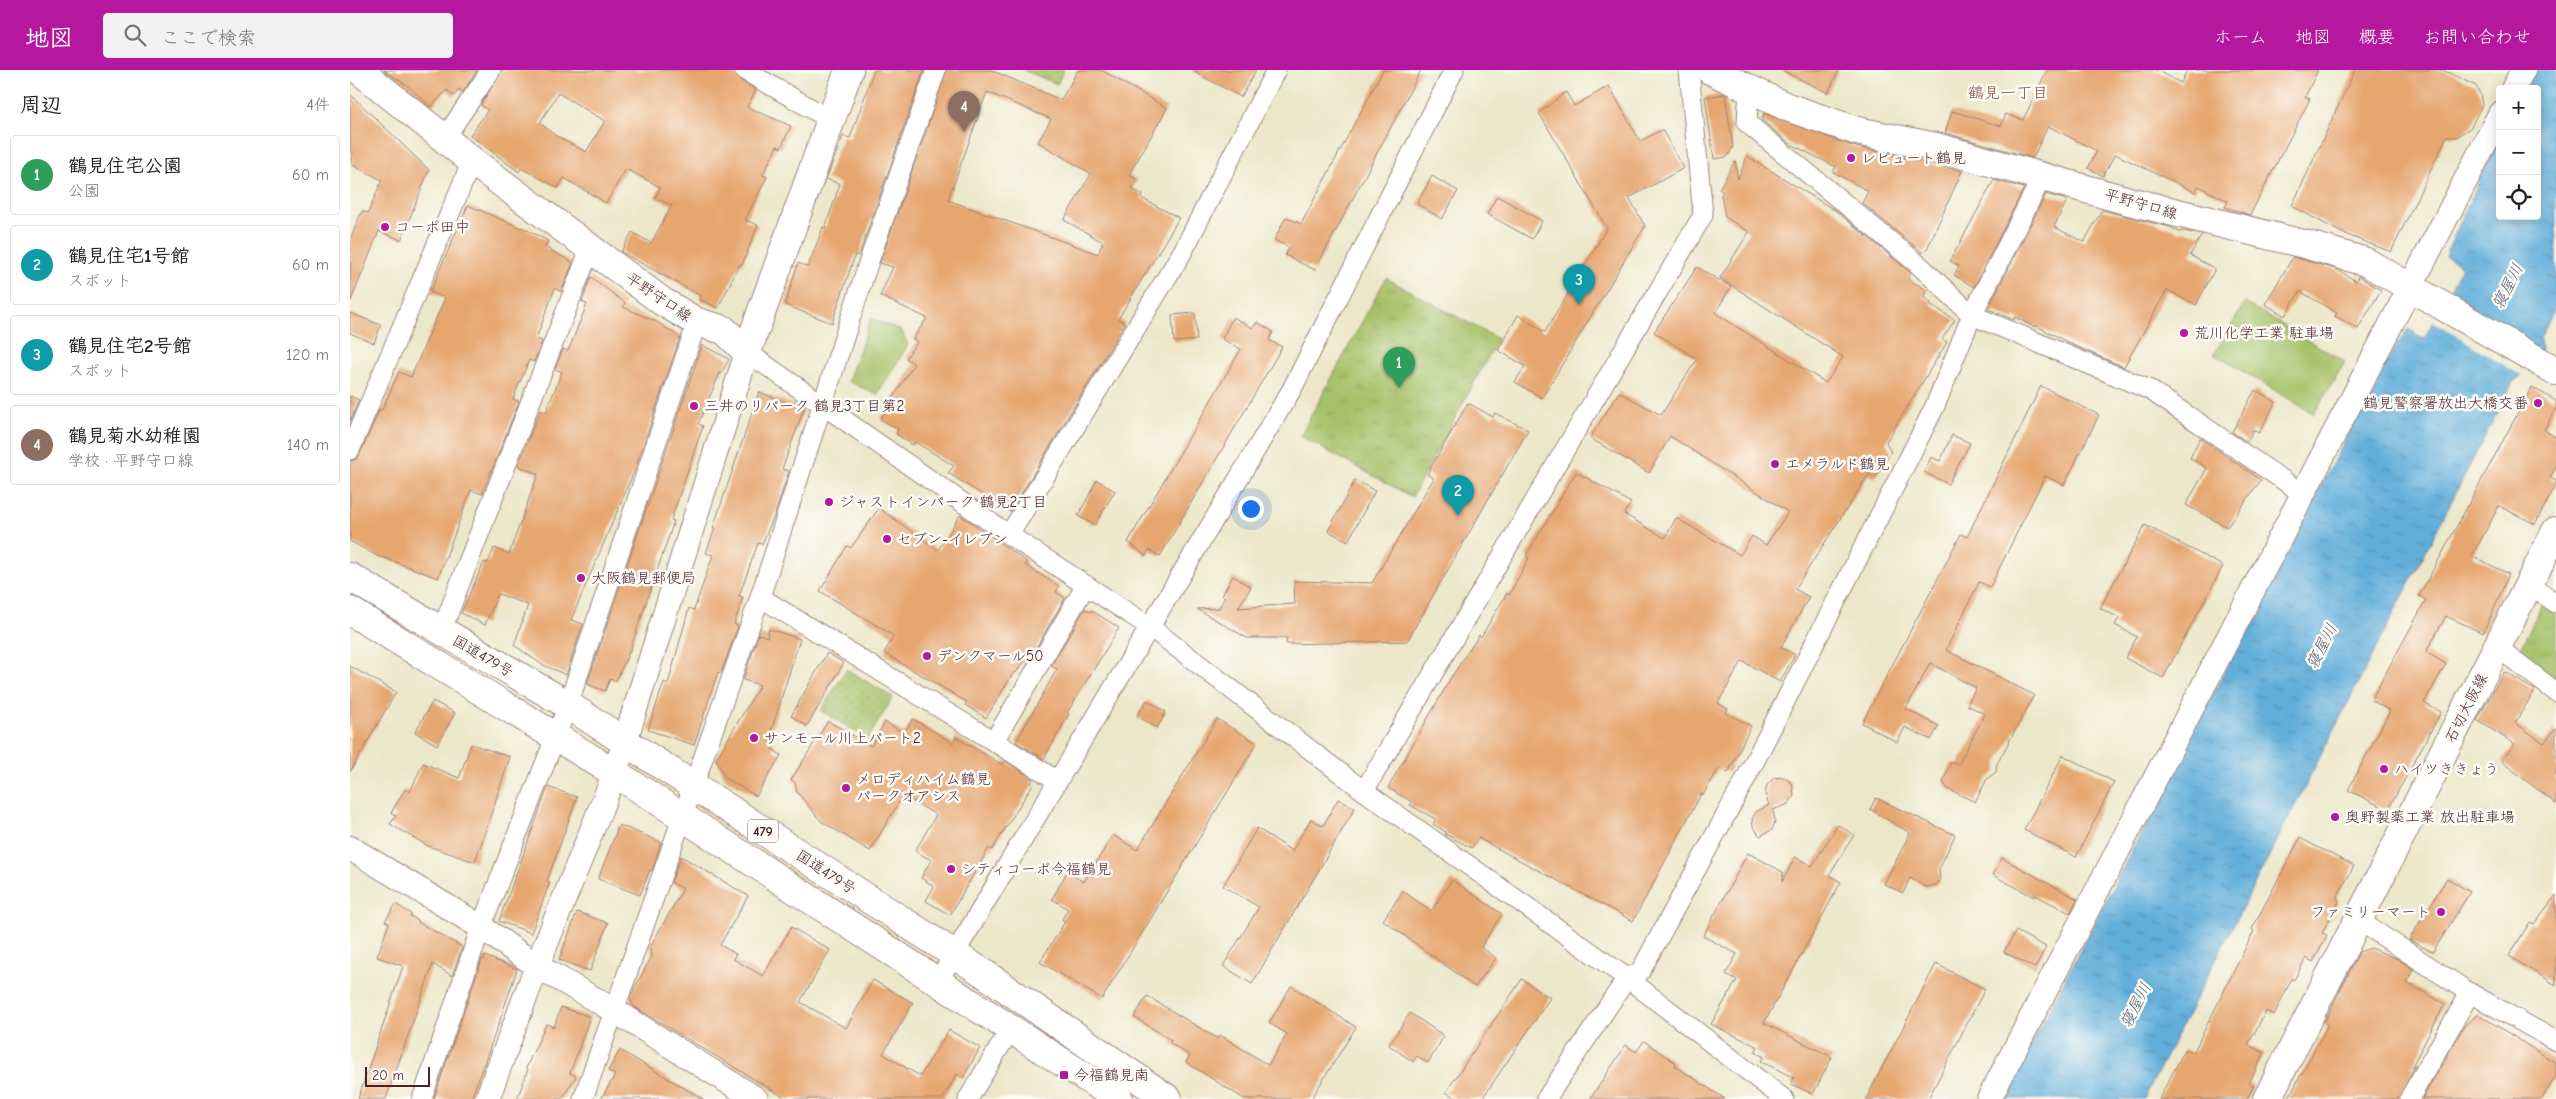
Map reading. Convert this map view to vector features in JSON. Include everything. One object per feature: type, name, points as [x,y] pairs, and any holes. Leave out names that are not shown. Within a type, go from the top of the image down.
[{"type":"main road","name":"平野守口線","points":[[1710,70],[1787,107],[1857,130],[1936,147],[2042,177],[2366,262],[2549,367]]},
{"type":"main road","name":"平野守口線","points":[[366,72],[444,139],[590,249],[663,302],[697,322],[724,330],[747,352]]},
{"type":"main road","points":[[747,352],[831,120],[844,72]]},
{"type":"main road","name":"石切大阪線","points":[[2267,1099],[2556,531]]},
{"type":"main road","name":"国道479号","points":[[350,577],[568,705],[954,954],[1168,1099]]},
{"type":"main road","name":"国道479号","points":[[350,611],[556,736],[683,816],[937,983],[1119,1099]]},
{"type":"street","points":[[444,139],[490,70]]},
{"type":"street","points":[[744,70],[831,120]]},
{"type":"street","points":[[583,1099],[760,597],[868,264],[936,70]]},
{"type":"street","points":[[1009,535],[1183,251],[1276,70]]},
{"type":"street","points":[[937,983],[1292,389],[1454,70]]},
{"type":"street","points":[[1364,791],[1703,215],[1689,70]]},
{"type":"street","points":[[2515,85],[2523,70]]},
{"type":"street","points":[[1749,88],[1747,123],[1920,265],[1972,315],[2150,390],[2302,493]]},
{"type":"street","points":[[1989,1099],[2302,493],[2419,291],[2496,123]]},
{"type":"street","points":[[350,450],[472,161]]},
{"type":"street","points":[[1546,1099],[1627,978],[1640,972],[1744,782],[1935,406],[1972,315],[2042,177]]},
{"type":"street","points":[[441,632],[590,249]]},
{"type":"street","points":[[422,1099],[481,927],[568,705],[697,322]]},
{"type":"street","points":[[486,1099],[537,966],[615,773],[623,742],[747,352],[1009,535],[1150,627],[1364,791],[1627,978],[1784,1099]]},
{"type":"street","points":[[994,741],[1086,585]]},
{"type":"street","points":[[2529,585],[2556,603]]},
{"type":"street","points":[[760,597],[1058,781]]},
{"type":"street","points":[[2497,648],[2556,692]]},
{"type":"street","points":[[350,848],[481,927],[537,966],[615,1011],[756,1099]]},
{"type":"street","points":[[2358,920],[2470,993],[2556,1041]]},
{"type":"street","points":[[2409,1099],[2470,993]]},
{"type":"street","points":[[968,1099],[1010,1030]]},
{"type":"green space","points":[[1023,70],[1064,70],[1057,84]]},
{"type":"green space","points":[[1386,278],[1498,339],[1412,497],[1300,436]]},
{"type":"green space","points":[[2245,303],[2345,362],[2314,414],[2214,354]]},
{"type":"green space","points":[[871,318],[902,331],[908,345],[877,395],[848,381]]},
{"type":"green space","points":[[2542,604],[2556,612],[2556,683],[2517,655]]},
{"type":"green space","points":[[846,669],[893,697],[868,739],[821,711]]},
{"type":"water","name":"寝屋川","points":[[2534,70],[2556,70],[2556,306],[2540,338],[2541,348],[2536,373],[2526,373],[2513,382],[2144,1099],[2003,1099],[2382,368],[2408,329],[2424,339],[2435,318],[2454,293],[2450,290],[2462,266],[2445,256],[2496,144],[2496,220],[2541,220],[2541,85],[2526,85]]},
{"type":"pier","points":[[2448,297],[2536,373],[2522,376],[2431,320]]},
{"type":"building","points":[[384,70],[477,70],[463,92],[459,89],[454,96],[447,90],[431,107],[409,87]]},
{"type":"building","points":[[502,70],[733,70],[738,79],[756,90],[747,107],[791,126],[781,148],[777,146],[763,175],[767,177],[745,220],[758,225],[742,265],[740,264],[718,308],[699,299],[701,296],[621,252],[632,232],[651,243],[672,205],[655,198],[660,187],[626,169],[606,203],[564,178],[558,188],[521,168],[519,172],[470,135],[488,110],[481,105]],"holes":[[[558,93],[605,121],[586,152],[556,136],[540,123]]]},
{"type":"building","points":[[874,70],[924,70],[859,255],[855,255],[832,323],[785,305],[798,263],[808,267],[823,227],[825,228],[840,184],[826,179],[843,136],[850,138]]},
{"type":"building","points":[[947,70],[991,70],[1061,100],[1078,70],[1101,70],[1167,108],[1129,175],[1137,180],[1132,189],[1143,195],[1141,198],[1179,218],[1118,319],[1125,323],[1010,512],[948,473],[954,466],[915,442],[913,445],[896,434],[898,429],[880,419],[914,364],[906,358],[917,342],[913,339],[927,318],[880,296],[893,267],[880,263]],"holes":[[[987,92],[1051,119],[1038,142],[1091,174],[1064,220],[1103,242],[1098,254],[948,200]]]},
{"type":"building","points":[[1191,70],[1256,70],[1241,97]]},
{"type":"building","points":[[1383,70],[1421,70],[1315,270],[1285,255],[1289,247],[1274,240],[1286,217],[1301,224]]},
{"type":"building","points":[[1781,70],[1839,70],[1828,93]]},
{"type":"building","points":[[2047,70],[2156,70],[2181,83],[2187,70],[2318,70],[2305,97],[2310,99],[2250,215],[2225,207],[2228,201],[2198,186],[2195,192],[2115,154],[2103,176],[2088,168],[2097,151],[2048,126],[2033,158],[1945,133],[1952,111],[2001,126],[2006,114],[2023,120]]},
{"type":"building","points":[[2355,70],[2443,70],[2476,86],[2480,94],[2482,105],[2471,127],[2457,137],[2447,136],[2391,252],[2342,233],[2292,206]]},
{"type":"building","points":[[1609,86],[1640,141],[1662,130],[1684,168],[1629,198],[1645,226],[1542,398],[1515,382],[1525,366],[1498,350],[1518,315],[1545,332],[1607,228],[1539,113],[1566,92],[1574,106]]},
{"type":"building","points":[[350,94],[429,170],[401,240],[379,231],[351,301],[350,240],[362,211],[368,213],[382,180],[352,165],[353,153],[350,151]]},
{"type":"building","points":[[1725,94],[1733,147],[1727,157],[1714,159],[1705,97]]},
{"type":"building","points":[[1764,113],[1852,146],[1962,171],[1927,249],[1923,253],[1862,203],[1868,191],[1833,172],[1836,167],[1789,143],[1762,120]]},
{"type":"building","points":[[1747,156],[1836,211],[1911,273],[1908,279],[1927,290],[1923,297],[1931,302],[1930,304],[1955,320],[1942,339],[1947,342],[1886,442],[1891,452],[1875,478],[1869,474],[1795,589],[1809,597],[1781,647],[1795,655],[1780,682],[1742,661],[1718,703],[1728,709],[1726,713],[1751,726],[1728,773],[1719,768],[1703,795],[1701,794],[1633,921],[1478,838],[1472,848],[1445,834],[1446,832],[1433,824],[1436,819],[1410,805],[1412,802],[1388,788],[1452,676],[1479,635],[1481,637],[1507,593],[1509,595],[1529,558],[1526,556],[1576,472],[1631,503],[1624,514],[1665,538],[1676,518],[1740,555],[1752,536],[1766,545],[1788,512],[1670,436],[1649,473],[1590,438],[1619,392],[1661,415],[1697,359],[1654,332],[1697,267],[1731,287],[1715,313],[1826,383],[1843,357],[1720,278],[1749,232],[1725,217],[1721,195],[1723,191],[1719,189],[1735,161],[1738,179]]},
{"type":"building","points":[[1432,176],[1458,191],[1442,219],[1417,204]]},
{"type":"building","points":[[1994,180],[2024,188],[1974,287],[1954,275],[1959,266],[1950,261]]},
{"type":"building","points":[[2046,194],[2067,200],[2054,227],[2084,242],[2102,210],[2170,227],[2179,232],[2184,231],[2202,235],[2190,255],[2215,269],[2196,305],[2167,290],[2124,367],[2073,345],[2035,325],[2034,327],[2015,317],[2014,320],[1988,309]]},
{"type":"building","points":[[1497,196],[1542,221],[1532,239],[1487,214]]},
{"type":"building","points":[[468,205],[522,227],[548,241],[545,247],[573,263],[561,292],[555,288],[536,339],[542,341],[534,362],[529,360],[513,399],[519,402],[482,494],[471,490],[438,578],[381,558],[350,541],[350,461],[356,459],[360,454],[399,372],[411,377],[445,298],[430,292]]},
{"type":"building","points":[[2293,257],[2336,269],[2356,281],[2358,276],[2381,290],[2358,329],[2335,316],[2337,313],[2300,291],[2285,316],[2265,304]]},
{"type":"building","points":[[591,277],[625,303],[623,307],[657,322],[680,337],[636,467],[571,620],[583,624],[566,675],[541,664],[514,645],[528,605],[498,594],[485,625],[461,613],[484,562],[488,563],[494,548],[509,554],[538,474],[518,466],[540,410],[546,412],[562,372],[555,369],[563,349],[568,351],[587,304],[582,302]]},
{"type":"building","points":[[350,313],[381,325],[374,343],[350,333]]},
{"type":"building","points":[[1195,313],[1197,340],[1174,342],[1172,315]]},
{"type":"building","points":[[1233,317],[1253,328],[1257,322],[1273,332],[1269,340],[1282,347],[1160,556],[1149,550],[1146,556],[1128,542],[1241,349],[1222,339]]},
{"type":"building","points":[[702,345],[729,359],[720,373],[698,424],[703,426],[671,520],[674,521],[630,650],[616,681],[610,679],[605,691],[587,684]]},
{"type":"building","points":[[2041,386],[2099,415],[2064,485],[2045,476],[1990,587],[1979,582],[1946,650],[2034,695],[1997,764],[1996,772],[1987,779],[1975,802],[1948,789],[1943,782],[1951,762],[1958,765],[1985,714],[1967,705],[1976,688],[1930,663],[1906,709],[1939,726],[1931,740],[1905,727],[1897,742],[1862,723],[1961,534],[1967,537]]},
{"type":"building","points":[[2532,387],[2556,401],[2556,408],[2544,430],[2556,437],[2556,466],[2550,478],[2556,481],[2556,485],[2535,524],[2499,506],[2472,556],[2509,574],[2483,633],[2446,616],[2426,652],[2446,664],[2424,703],[2441,712],[2388,810],[2348,790],[2390,711],[2371,700],[2426,600],[2419,596]]},
{"type":"building","points":[[2255,390],[2276,402],[2259,433],[2253,430],[2247,442],[2232,432]]},
{"type":"building","points":[[759,392],[804,409],[782,469],[789,471],[775,514],[762,544],[758,543],[739,596],[743,597],[734,624],[738,626],[721,673],[718,672],[694,745],[648,730],[664,682],[668,684],[689,608],[694,610],[713,555],[706,553],[715,528],[713,528]]},
{"type":"building","points":[[350,396],[359,400],[350,421]]},
{"type":"building","points":[[1468,403],[1493,417],[1495,413],[1528,430],[1407,641],[1286,644],[1287,638],[1247,638],[1197,609],[1219,608],[1225,597],[1222,595],[1233,576],[1251,587],[1238,608],[1295,604],[1294,581],[1372,583],[1434,478],[1427,474]]},
{"type":"building","points":[[1952,435],[1970,443],[1948,484],[1924,472],[1931,457],[1940,461]]},
{"type":"building","points":[[2200,438],[2261,480],[2227,527],[2186,505],[2207,468],[2190,458]]},
{"type":"building","points":[[1097,480],[1115,491],[1095,525],[1078,516]]},
{"type":"building","points":[[1355,480],[1375,491],[1348,541],[1328,531]]},
{"type":"building","points":[[879,508],[938,550],[960,515],[1027,562],[1025,565],[1059,586],[1056,592],[1065,598],[1032,655],[1029,653],[1016,673],[1014,672],[986,718],[965,705],[967,702],[884,653],[894,636],[820,591],[847,546],[851,548]]},
{"type":"building","points":[[2145,525],[2223,566],[2163,678],[2125,658],[2137,637],[2115,625],[2119,618],[2100,608]]},
{"type":"building","points":[[1085,609],[1090,612],[1091,610],[1119,628],[1067,713],[1069,714],[1044,759],[1016,742],[1057,669],[1051,666]]},
{"type":"building","points":[[769,629],[800,639],[768,741],[775,744],[772,749],[781,755],[756,796],[725,778],[716,759],[760,685],[743,680],[759,634],[767,637]]},
{"type":"building","points":[[827,653],[844,663],[807,726],[791,716]]},
{"type":"building","points":[[350,666],[396,692],[350,772]]},
{"type":"building","points":[[2504,672],[2535,690],[2515,723],[2544,743],[2556,728],[2556,804],[2501,761],[2515,744],[2477,720]]},
{"type":"building","points":[[1147,700],[1166,712],[1157,728],[1137,716]]},
{"type":"building","points":[[433,701],[455,713],[437,745],[415,732]]},
{"type":"building","points":[[913,719],[953,743],[956,737],[1003,765],[1005,761],[1033,779],[1030,783],[1033,784],[992,850],[989,848],[950,915],[926,901],[934,886],[921,878],[931,860],[915,851],[936,815],[903,795],[870,851],[821,821],[797,792],[795,782],[791,780],[828,721],[871,746],[885,722],[904,733]]},
{"type":"building","points":[[1217,719],[1257,743],[1102,999],[1040,962],[1065,922],[1062,919],[1068,909],[1052,899],[1067,872],[1084,882],[1113,835],[1137,850]]},
{"type":"building","points":[[471,744],[510,757],[475,862],[428,846],[390,824],[396,816],[391,813],[405,789],[410,792],[423,763],[459,778]]},
{"type":"building","points":[[2063,755],[2114,782],[2076,857],[2024,830]]},
{"type":"building","points":[[1783,777],[1792,783],[1794,796],[1788,804],[1773,810],[1775,821],[1772,830],[1760,836],[1753,826],[1752,819],[1756,812],[1769,805],[1765,794],[1767,785],[1774,778]]},
{"type":"building","points":[[548,787],[577,797],[547,881],[550,882],[531,933],[499,921]]},
{"type":"building","points":[[1876,798],[1955,835],[1939,869],[1940,880],[1936,885],[1926,887],[1910,878],[1903,893],[1884,884],[1910,833],[1870,809]]},
{"type":"building","points":[[1338,799],[1355,808],[1252,984],[1223,966],[1259,907],[1223,886],[1257,828],[1292,851],[1311,819],[1323,826]]},
{"type":"building","points":[[619,825],[661,842],[652,871],[650,870],[640,895],[598,879]]},
{"type":"building","points":[[1838,825],[1854,835],[1829,875],[1841,882],[1764,1023],[1832,1057],[1813,1094],[1791,1084],[1794,1078],[1761,1061],[1764,1057],[1755,1052],[1758,1047],[1711,1024],[1737,980],[1726,974],[1737,954],[1703,936],[1748,853],[1783,872],[1782,882],[1795,857],[1812,866]]},
{"type":"building","points":[[2300,838],[2354,866],[2337,897],[2339,902],[2322,933],[2327,935],[2313,962],[2306,958],[2294,980],[2292,978],[2274,1015],[2266,1011],[2248,1045],[2264,1053],[2249,1083],[2254,1086],[2247,1099],[2159,1099],[2185,1049],[2193,1053],[2254,931],[2252,929]]},
{"type":"building","points":[[681,856],[748,896],[720,945],[736,954],[733,959],[763,976],[791,927],[830,950],[800,1002],[846,1028],[873,980],[913,1003],[883,1054],[920,1076],[949,1030],[980,1048],[963,1078],[957,1074],[943,1099],[787,1099],[633,1006],[630,998],[652,956],[650,947],[683,889],[671,882]]},
{"type":"building","points":[[2002,858],[2077,899],[2070,913],[2035,895],[2034,897],[1993,875]]},
{"type":"building","points":[[2447,878],[2470,892],[2433,952],[2409,940]]},
{"type":"building","points":[[1452,880],[1502,914],[1481,947],[1496,958],[1475,987],[1383,920],[1403,891],[1431,911]]},
{"type":"building","points":[[2556,895],[2556,985],[2509,956],[2530,922],[2534,924]]},
{"type":"building","points":[[396,904],[411,914],[410,916],[418,922],[462,947],[452,976],[433,964],[386,1099],[358,1099],[403,966],[377,957],[389,923],[385,921]]},
{"type":"building","points":[[577,912],[608,923],[590,971],[559,960]]},
{"type":"building","points":[[2016,931],[2046,947],[2035,968],[2004,952]]},
{"type":"building","points":[[2371,948],[2398,959],[2413,969],[2407,983],[2445,1004],[2411,1068],[2416,1064],[2398,1099],[2288,1099],[2328,1025],[2324,1023],[2359,952]]},
{"type":"building","points":[[485,956],[517,969],[500,1020],[471,1099],[434,1099],[482,959],[484,960]]},
{"type":"building","points":[[1936,964],[1985,989],[1928,1099],[1866,1099]]},
{"type":"building","points":[[1522,979],[1550,998],[1482,1099],[1457,1099],[1446,1092]]},
{"type":"building","points":[[1291,986],[1356,1027],[1311,1099],[1244,1099],[1186,1062],[1190,1056],[1170,1043],[1171,1040],[1134,1017],[1147,996],[1218,1039],[1220,1035],[1268,1065],[1287,1034],[1269,1023]]},
{"type":"building","points":[[561,1007],[590,1017],[570,1073],[576,1076],[562,1099],[517,1099],[528,1069],[526,1068],[546,1024],[554,1027]]},
{"type":"building","points":[[1410,1013],[1444,1036],[1428,1063],[1417,1056],[1413,1062],[1389,1045]]},
{"type":"building","points":[[2478,1014],[2556,1063],[2556,1076],[2542,1099],[2422,1099],[2465,1025]]},
{"type":"building","points":[[1644,1041],[1676,1063],[1675,1066],[1725,1099],[1590,1099],[1626,1045],[1636,1052]]},
{"type":"building","points":[[620,1050],[703,1099],[601,1099],[615,1075],[608,1071]]},
{"type":"place","name":"鶴見菊水幼稚園","points":[[964,132]]},
{"type":"place","name":"レピュート鶴見","points":[[1851,158]]},
{"type":"place","name":"コーポ田中","points":[[385,227]]},
{"type":"place","name":"鶴見住宅2号館","points":[[1579,305]]},
{"type":"place","name":"荒川化学工業 駐車場","points":[[2184,333]]},
{"type":"place","name":"鶴見住宅公園","points":[[1399,388]]},
{"type":"place","name":"鶴見警察署放出大橋交番","points":[[2538,403]]},
{"type":"place","name":"三井のリパーク 鶴見3丁目第2","points":[[694,406]]},
{"type":"place","name":"エメラルド鶴見","points":[[1775,464]]},
{"type":"place","name":"ジャストインパーク 鶴見2丁目","points":[[829,502]]},
{"type":"place","name":"鶴見住宅1号館","points":[[1458,516]]},
{"type":"place","name":"セブン-イレブン","points":[[887,539]]},
{"type":"place","name":"大阪鶴見郵便局","points":[[581,578]]},
{"type":"place","name":"デンクマール50","points":[[927,656]]},
{"type":"place","name":"サンモール川上パート2","points":[[754,738]]},
{"type":"place","name":"ハイツききょう","points":[[2384,769]]},
{"type":"place","name":"メロディハイム鶴見 パークオアシス","points":[[846,788]]},
{"type":"place","name":"奥野製薬工業 放出駐車場","points":[[2335,817]]},
{"type":"place","name":"シティコーポ今福鶴見","points":[[951,869]]},
{"type":"place","name":"ファミリーマート","points":[[2441,912]]},
{"type":"place","name":"今福鶴見南","points":[[1064,1075]]},
{"type":"district","name":"鶴見一丁目","points":[[2008,92]]}]
